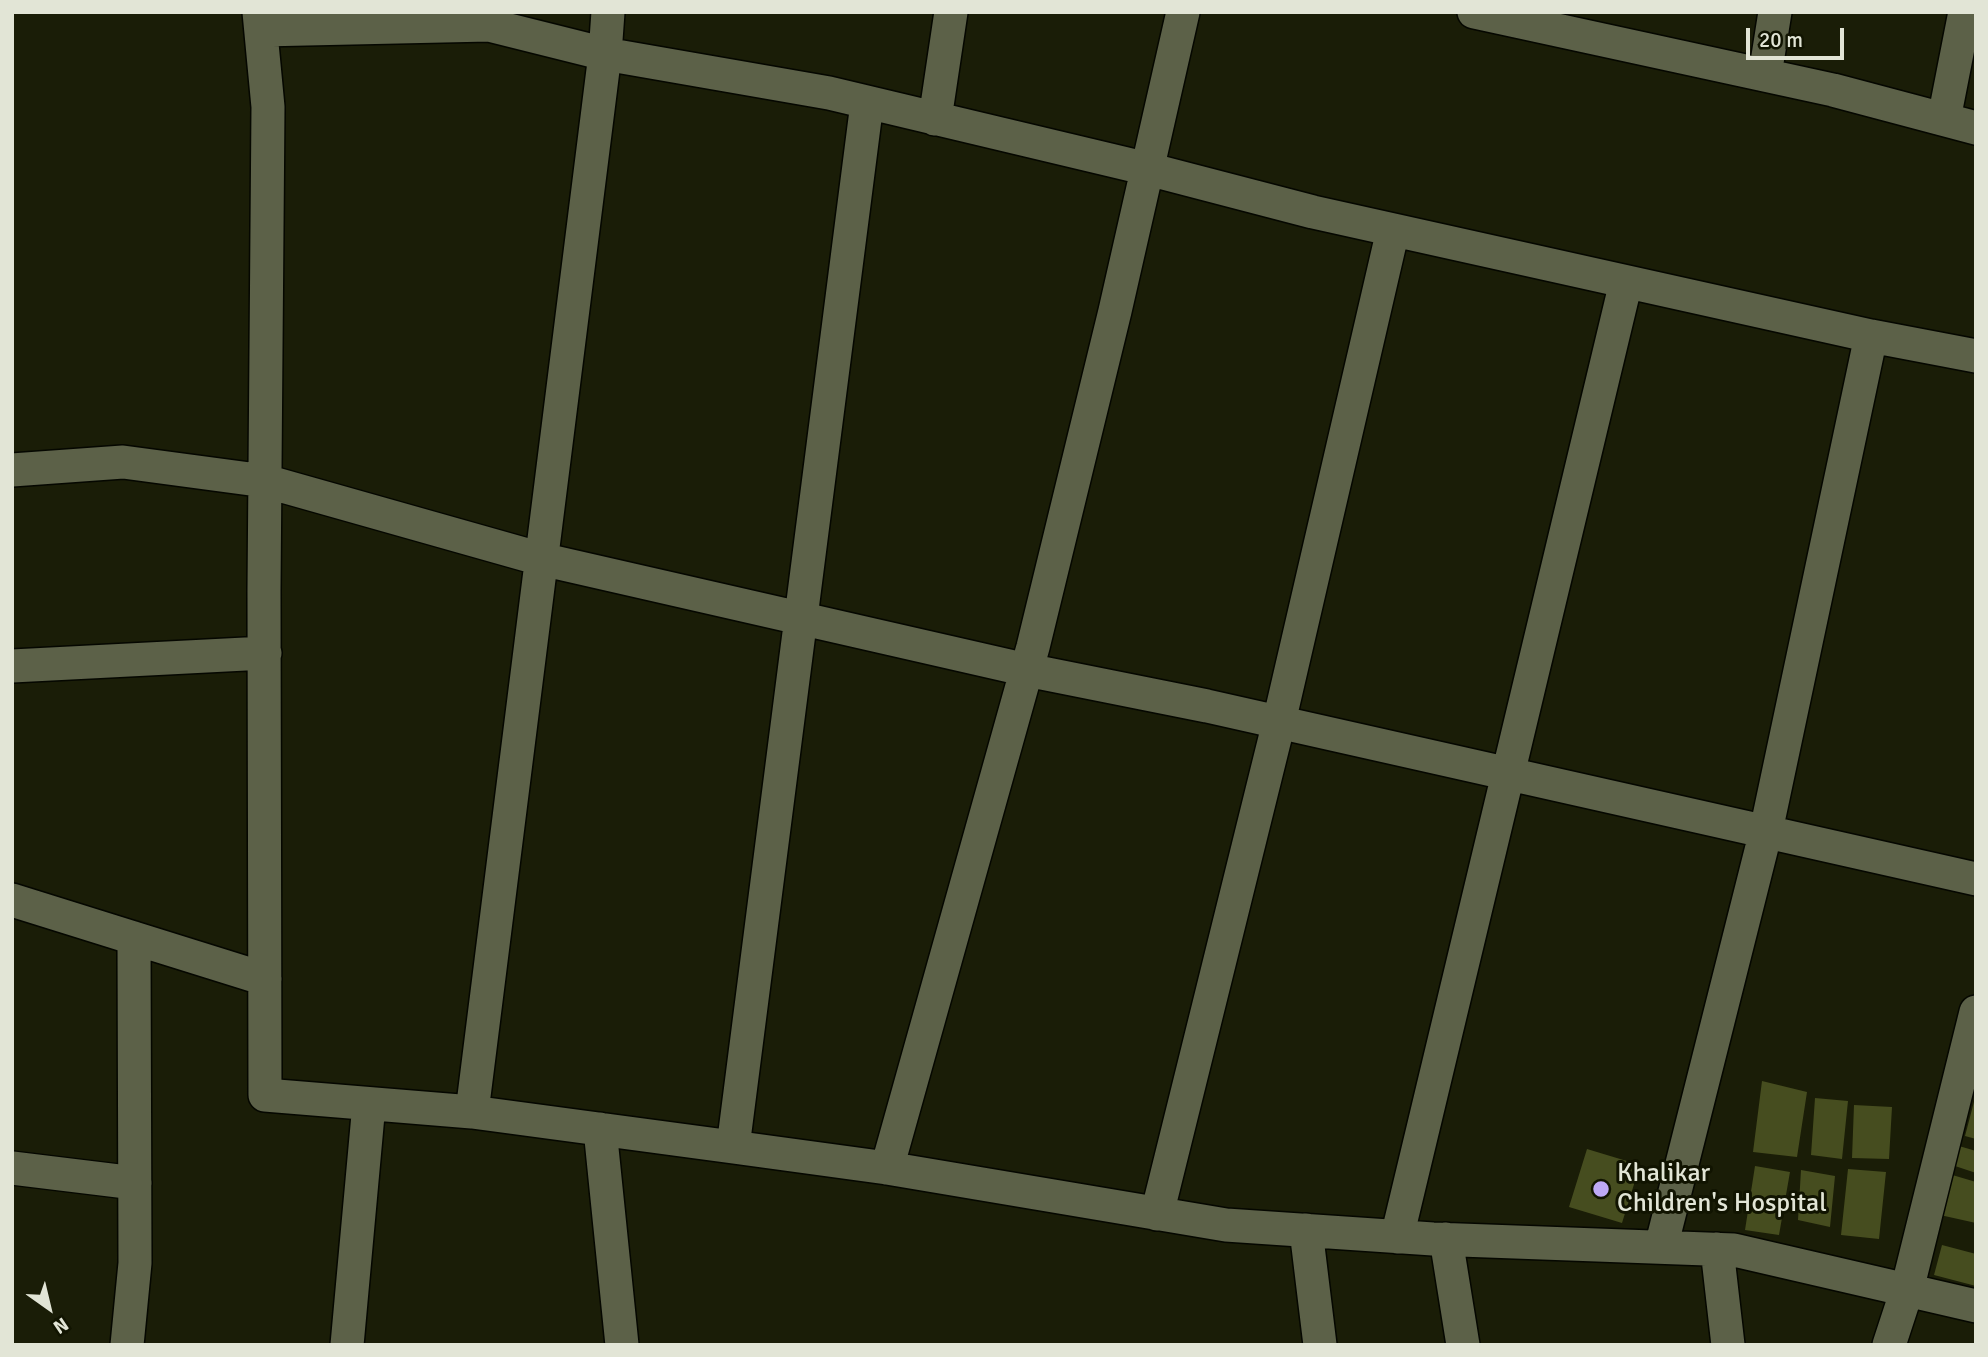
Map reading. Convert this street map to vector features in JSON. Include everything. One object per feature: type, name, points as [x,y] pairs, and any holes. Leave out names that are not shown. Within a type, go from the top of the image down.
[{"type":"street","points":[[471,1112],[605,54],[608,12]]},
{"type":"street","points":[[935,119],[951,12]]},
{"type":"street","points":[[887,1168],[1027,670],[1112,324],[1183,12]]},
{"type":"street","points":[[1474,12],[1833,90],[1976,128]]},
{"type":"street","points":[[1765,75],[1775,12]]},
{"type":"street","points":[[1944,119],[1965,12]]},
{"type":"street","points":[[1976,356],[1871,336],[1313,212],[1148,169],[829,93],[605,54],[489,25],[260,21],[268,107],[265,1095],[471,1112],[600,1129],[887,1168],[1226,1225],[1397,1237],[1734,1250],[1976,1306]]},
{"type":"street","points":[[733,1147],[867,103]]},
{"type":"street","points":[[1157,1214],[1279,722],[1393,230]]},
{"type":"street","points":[[1397,1237],[1626,282]]},
{"type":"street","points":[[1661,1247],[1766,831],[1871,336]]},
{"type":"street","points":[[12,470],[123,462],[265,481],[541,559],[1027,670],[1279,722],[1976,879]]},
{"type":"street","points":[[12,666],[265,653]]},
{"type":"street","points":[[12,900],[265,979]]},
{"type":"street","points":[[127,1345],[135,1263],[134,938]]},
{"type":"street","points":[[1889,1345],[1907,1290],[1976,1012]]},
{"type":"street","points":[[346,1345],[369,1104]]},
{"type":"street","points":[[600,1129],[622,1345]]},
{"type":"street","points":[[12,1168],[135,1183]]},
{"type":"street","points":[[1306,1230],[1320,1345]]},
{"type":"street","points":[[1446,1239],[1463,1345]]},
{"type":"street","points":[[1717,1249],[1728,1345]]},
{"type":"building","points":[[1762,1081],[1807,1092],[1797,1157],[1753,1152]]},
{"type":"building","points":[[1815,1098],[1848,1101],[1842,1159],[1811,1155]]},
{"type":"building","points":[[1976,1098],[1976,1139],[1965,1136]]},
{"type":"building","points":[[1854,1105],[1892,1107],[1889,1159],[1852,1158]]},
{"type":"building","points":[[1959,1146],[1976,1151],[1976,1173],[1952,1165]]},
{"type":"building","points":[[1587,1149],[1640,1165],[1622,1223],[1569,1207]]},
{"type":"building","points":[[1755,1166],[1790,1172],[1779,1235],[1745,1230]]},
{"type":"building","points":[[1848,1169],[1886,1172],[1879,1239],[1841,1235]]},
{"type":"building","points":[[1801,1170],[1835,1176],[1830,1227],[1798,1220]]},
{"type":"building","points":[[1949,1174],[1976,1182],[1976,1223],[1940,1215]]},
{"type":"building","points":[[1942,1245],[1976,1254],[1976,1286],[1934,1275]]},
{"type":"place","name":"Khalikar Children's Hospital","points":[[1601,1189]]}]
